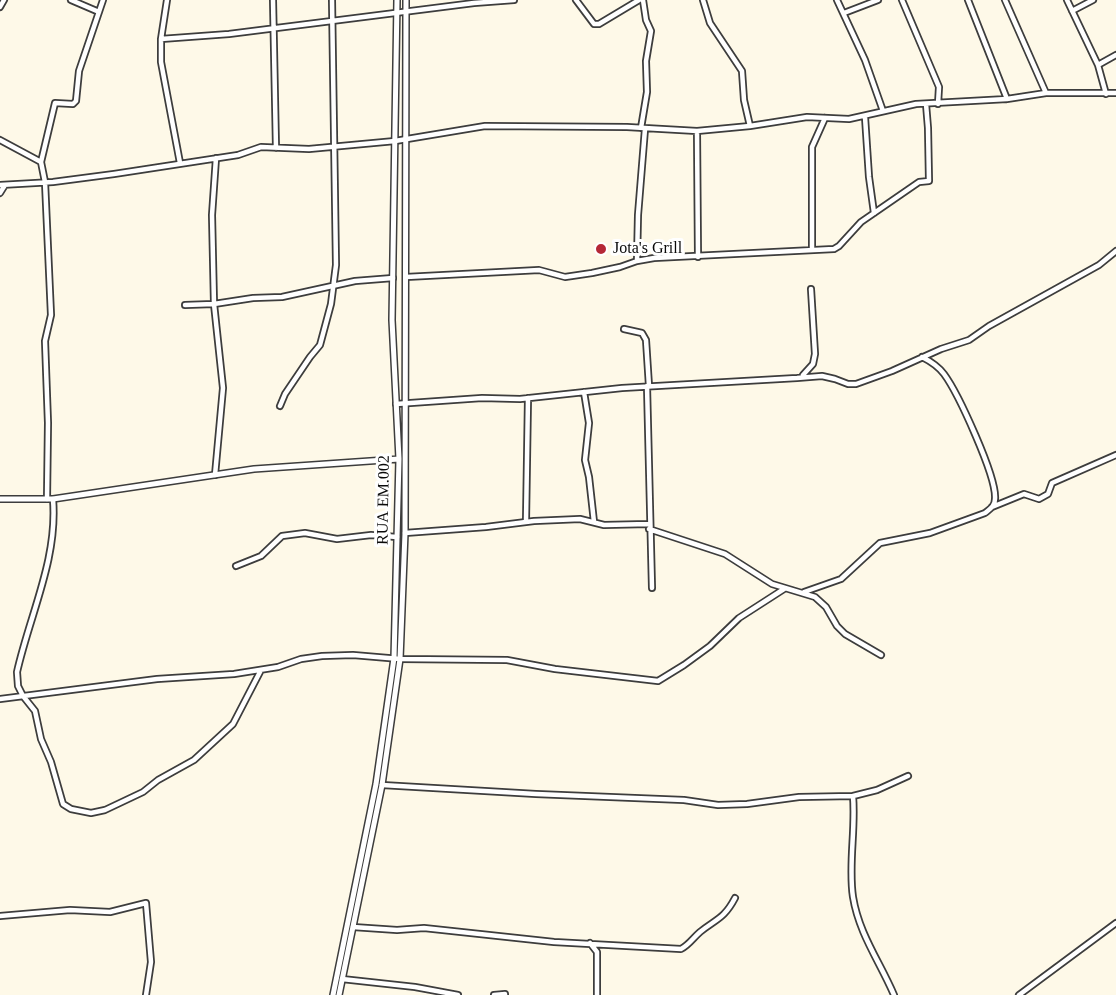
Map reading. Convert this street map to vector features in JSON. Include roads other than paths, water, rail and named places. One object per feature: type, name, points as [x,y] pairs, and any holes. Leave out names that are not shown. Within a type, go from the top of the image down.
[{"type":"street","points":[[0,6],[4,0]]},
{"type":"street","points":[[71,0],[99,12]]},
{"type":"street","points":[[103,0],[79,71],[76,101],[73,104],[56,103],[41,162],[45,182],[51,315],[45,341],[50,499],[54,520],[48,563],[18,672],[18,686],[35,711],[41,739],[51,762],[63,804],[71,809],[92,813],[105,810],[143,792],[158,780],[182,768],[205,752],[233,724],[261,670]]},
{"type":"street","points":[[167,0],[161,39],[161,62],[180,164]]},
{"type":"street","points":[[273,0],[276,148]]},
{"type":"street","points":[[280,406],[285,394],[309,357],[320,345],[336,265],[332,0]]},
{"type":"street","name":"RUA EM.002","points":[[333,995],[376,784],[397,659],[399,459],[392,320],[397,0]]},
{"type":"street","name":"RUA EM.002","points":[[339,995],[382,785],[397,659],[405,533],[406,0]]},
{"type":"street","points":[[161,39],[397,14],[469,2],[514,0]]},
{"type":"street","points":[[576,0],[594,24],[599,24],[641,0],[651,31],[646,61],[647,92],[643,128],[637,261]]},
{"type":"street","points":[[703,0],[710,23],[742,71],[744,100],[750,126]]},
{"type":"street","points":[[837,0],[865,60],[883,111]]},
{"type":"street","points":[[844,13],[878,0]]},
{"type":"street","points":[[902,0],[939,87],[938,104]]},
{"type":"street","points":[[968,0],[1007,99]]},
{"type":"street","points":[[1005,0],[1046,93]]},
{"type":"street","points":[[1067,0],[1098,65],[1106,94]]},
{"type":"street","points":[[1072,11],[1093,0]]},
{"type":"street","points":[[1098,65],[1116,55]]},
{"type":"street","points":[[0,193],[3,185],[45,182],[180,164],[238,155],[261,147],[335,146],[395,141],[484,126],[697,131],[807,117],[843,120],[926,104],[1007,99],[1046,93],[1116,93]]},
{"type":"street","points":[[406,277],[539,270],[565,277],[601,271],[637,261],[829,250],[839,246],[861,222],[874,213],[919,182],[929,181],[926,104]]},
{"type":"street","points":[[865,117],[874,213]]},
{"type":"street","points":[[812,250],[812,147],[825,118]]},
{"type":"street","points":[[697,131],[698,257]]},
{"type":"street","points":[[0,140],[41,162]]},
{"type":"street","points":[[215,475],[223,388],[214,304],[212,216],[216,158]]},
{"type":"street","points":[[396,404],[482,398],[528,398],[648,386],[822,376],[848,384],[856,384],[969,340],[989,326],[1099,265],[1116,251]]},
{"type":"street","points":[[185,305],[282,297],[355,281],[393,278]]},
{"type":"street","points":[[801,377],[813,364],[815,354],[811,289]]},
{"type":"street","points":[[624,329],[642,333],[646,340],[652,588]]},
{"type":"street","points":[[922,357],[943,372],[967,416],[995,492],[995,502],[992,507]]},
{"type":"street","points":[[585,392],[589,423],[585,460],[594,522]]},
{"type":"street","points":[[526,521],[528,398]]},
{"type":"street","points":[[804,592],[841,579],[880,543],[930,533],[985,513],[992,507],[1024,494],[1039,499],[1047,494],[1052,483],[1116,455]]},
{"type":"street","points":[[0,499],[50,499],[306,464],[399,459]]},
{"type":"street","points":[[405,533],[493,527],[526,521],[580,519],[604,525],[649,527],[725,554],[772,584],[815,597],[826,607],[837,626],[845,634],[881,655]]},
{"type":"street","points":[[236,566],[261,556],[282,536],[305,533],[337,539],[371,535],[397,537]]},
{"type":"street","points":[[0,699],[166,678],[234,674],[322,656],[353,655],[397,659],[507,660],[555,669],[658,681],[710,646],[739,618],[784,588]]},
{"type":"street","points":[[382,785],[504,793],[684,800],[718,805],[747,804],[799,797],[853,796],[877,790],[908,776]]},
{"type":"street","points":[[853,796],[855,816],[853,895],[865,938],[894,995]]},
{"type":"street","points":[[353,927],[397,930],[424,928],[554,942],[681,949],[728,912],[735,898]]},
{"type":"street","points":[[0,916],[70,910],[110,912],[146,903],[151,962],[146,995]]},
{"type":"street","points":[[1019,995],[1116,923]]},
{"type":"street","points":[[590,944],[597,952],[597,995]]},
{"type":"street","points":[[342,979],[415,987],[458,995]]},
{"type":"street","points":[[494,995],[505,994]]},
{"type":"place","name":"Jota's Grill","points":[[601,249]]}]
